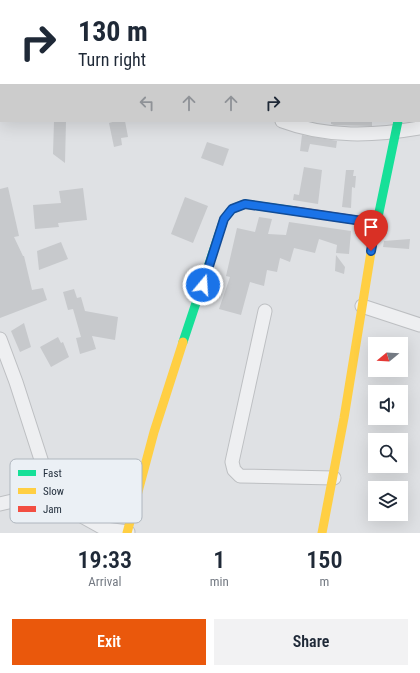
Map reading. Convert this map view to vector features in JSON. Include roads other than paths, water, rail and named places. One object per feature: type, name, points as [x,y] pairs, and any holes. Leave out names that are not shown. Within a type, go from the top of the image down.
[{"type":"street","points":[[285,122],[300,128],[360,135],[397,127],[420,128]]},
{"type":"street","points":[[322,533],[334,478],[376,223],[397,127]]},
{"type":"street","points":[[142,478],[154,432],[224,219],[232,209],[245,204],[376,223]]},
{"type":"street","points":[[362,306],[420,325]]},
{"type":"street","points":[[265,311],[232,462],[234,470],[240,476],[334,478]]},
{"type":"street","points":[[0,339],[16,382],[41,459]]},
{"type":"street","points":[[0,504],[10,501]]},
{"type":"street","points":[[94,523],[105,529],[128,532]]}]
